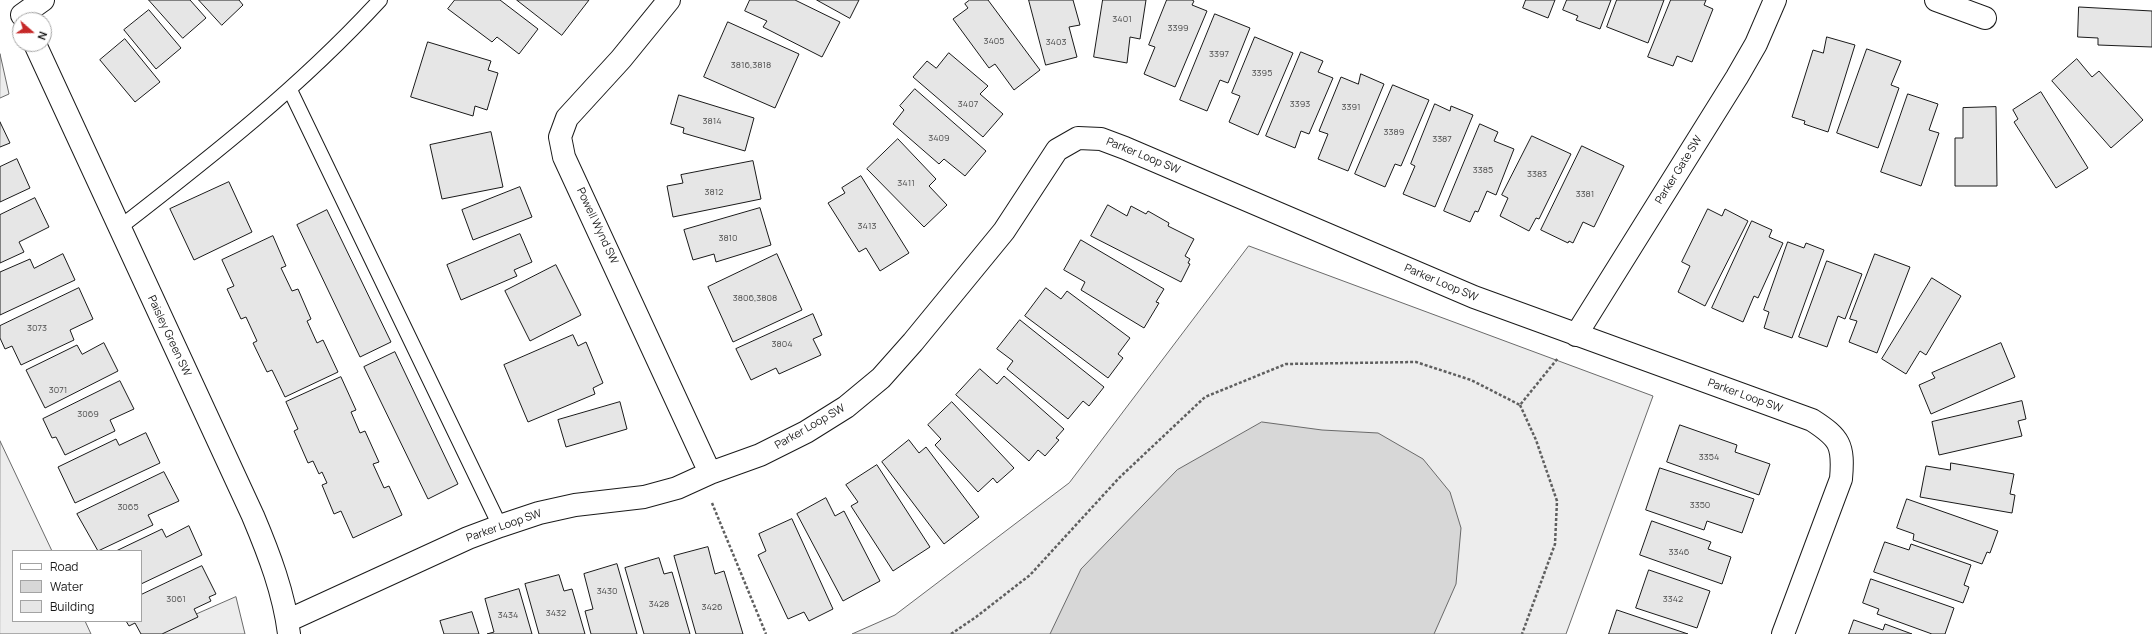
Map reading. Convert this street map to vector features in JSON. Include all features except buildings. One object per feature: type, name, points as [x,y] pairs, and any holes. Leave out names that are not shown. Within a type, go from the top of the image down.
[{"type":"street","points":[[20,12],[43,0]]},
{"type":"street","name":"Powell Wynd SW","points":[[669,0],[622,60],[567,118],[560,137],[564,157],[710,473]]},
{"type":"street","name":"Parker Gate SW","points":[[1576,335],[1737,77],[1756,44],[1775,0]]},
{"type":"street","points":[[1936,0],[1985,18]]},
{"type":"street","name":"Paisley Green SW","points":[[39,52],[253,516],[269,555],[288,627]]},
{"type":"street","name":"Parker Loop SW","points":[[288,627],[468,538],[539,513],[575,505],[644,497],[677,488],[710,473],[760,455],[806,432],[846,407],[881,378],[913,342],[1004,231],[1057,150],[1078,138],[1101,139],[1125,148],[1474,297],[1812,420],[1832,433],[1840,445],[1843,461],[1841,479],[1783,634]]},
{"type":"lane","points":[[119,228],[237,136],[290,90],[347,36],[380,0]]},
{"type":"lane","points":[[290,90],[500,526]]},
{"type":"path","points":[[1520,405],[1576,335]]},
{"type":"path","points":[[950,634],[976,617],[1030,574],[1119,478],[1205,397],[1286,364],[1416,362],[1471,380],[1520,405],[1536,440],[1557,501],[1555,544],[1522,634]]},
{"type":"path","points":[[710,473],[710,499],[766,634]]},
{"type":"shaded area","points":[[0,54],[9,94],[0,98]]},
{"type":"shaded area","points":[[1249,246],[1653,396],[1566,634],[852,634],[895,615],[1069,483]]},
{"type":"shaded area","points":[[0,441],[52,550],[12,550],[12,622],[85,622],[91,634],[0,634]]},
{"type":"shaded area","points":[[236,597],[245,634],[151,634]]},
{"type":"water","points":[[1262,422],[1322,430],[1378,433],[1423,459],[1450,492],[1461,528],[1456,584],[1434,634],[1050,634],[1081,569],[1177,470]]}]
